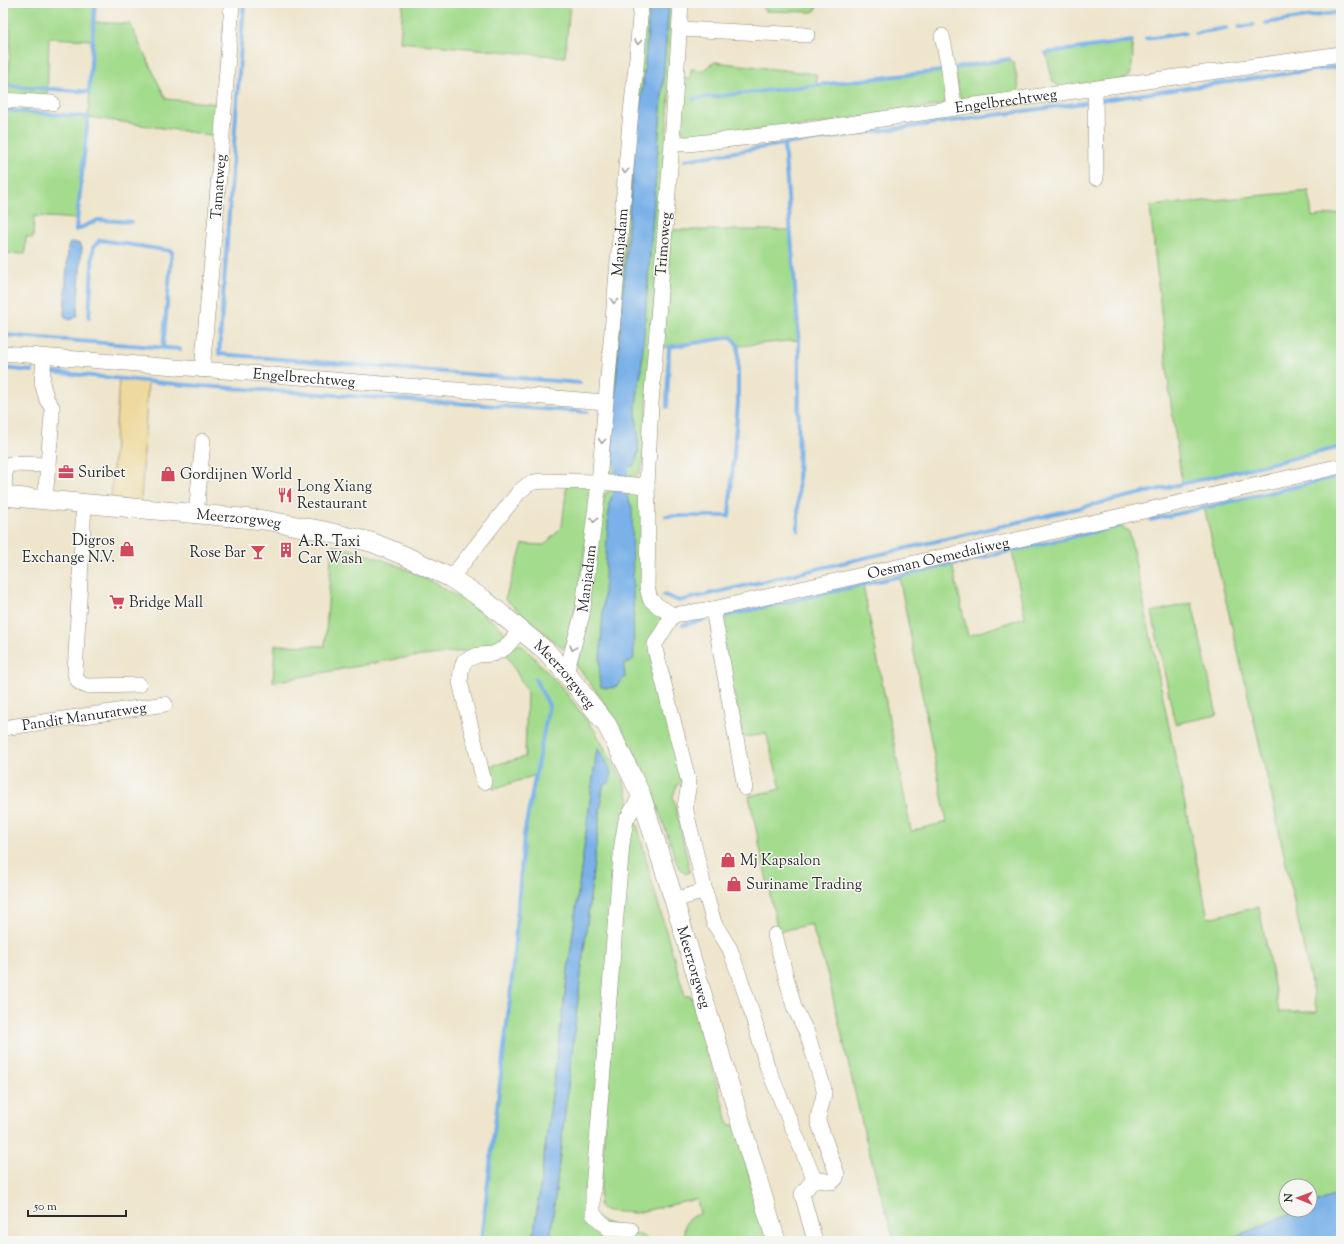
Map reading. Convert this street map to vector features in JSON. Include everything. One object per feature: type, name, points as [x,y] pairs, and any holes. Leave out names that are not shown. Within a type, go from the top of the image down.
[{"type":"main road","name":"Meerzorgweg","points":[[4,496],[196,515],[264,520],[319,530],[371,542],[403,555],[451,578],[483,599],[546,651],[566,673],[606,725],[641,795],[776,1241]]},
{"type":"street","name":"Tamatweg","points":[[202,370],[216,214],[232,3]]},
{"type":"street","name":"Manjadam","points":[[566,673],[582,615],[603,482],[605,402],[641,3]]},
{"type":"street","name":"Trimoweg","points":[[643,486],[672,143],[681,3]]},
{"type":"street","points":[[680,29],[807,35]]},
{"type":"street","points":[[942,36],[948,63],[954,108]]},
{"type":"street","name":"Engelbrechtweg","points":[[672,143],[688,144],[796,132],[954,108],[1341,54]]},
{"type":"street","points":[[1095,89],[1096,178]]},
{"type":"street","points":[[3,100],[52,103]]},
{"type":"street","name":"Engelbrechtweg","points":[[3,353],[605,402]]},
{"type":"street","points":[[44,357],[42,384],[52,407],[45,500]]},
{"type":"street","points":[[196,515],[203,441]]},
{"type":"street","points":[[4,496],[6,466],[10,464],[48,465]]},
{"type":"street","name":"Oesman Oemedaliweg","points":[[673,614],[713,609],[1341,466]]},
{"type":"street","points":[[451,578],[519,492],[527,485],[534,482],[544,481],[603,482],[643,486],[648,518],[647,587],[650,599],[658,606],[673,614],[656,644],[655,650],[689,783],[685,807],[705,890],[714,923],[730,949],[751,1010],[767,1066],[814,1179]]},
{"type":"street","points":[[84,504],[76,678],[81,684],[88,686],[139,685]]},
{"type":"street","points":[[713,609],[745,788]]},
{"type":"street","points":[[484,782],[460,682],[461,670],[464,661],[478,655],[493,654],[505,648],[520,631]]},
{"type":"street","name":"Pandit Manuratweg","points":[[3,728],[165,704]]},
{"type":"street","points":[[631,1230],[608,1228],[593,1214],[593,1189],[622,844],[626,820],[641,795]]},
{"type":"street","points":[[674,900],[705,890]]},
{"type":"street","points":[[775,935],[794,1007],[807,1033],[824,1089],[818,1121],[836,1174],[836,1178],[832,1182],[814,1179]]},
{"type":"street","points":[[814,1179],[802,1194],[815,1241]]},
{"type":"green space","points":[[3,3],[95,3],[94,22],[130,24],[166,99],[220,104],[217,136],[88,117],[93,40],[49,38],[47,101],[7,98],[11,31],[3,30]]},
{"type":"green space","points":[[403,3],[570,3],[565,57],[400,42]]},
{"type":"green space","points":[[643,3],[650,3],[643,84],[636,128],[612,448],[612,458],[614,463],[628,467],[633,466],[639,445],[636,407],[641,373],[669,3],[676,3],[643,465],[638,475],[633,480],[612,476],[607,471]]},
{"type":"green space","points":[[762,3],[817,3],[816,10],[812,12],[765,11]]},
{"type":"green space","points":[[1132,41],[1132,66],[1126,79],[1062,88],[1053,82],[1046,53]]},
{"type":"green space","points":[[1009,59],[1014,64],[1019,89],[1016,95],[963,103],[958,91],[955,68]]},
{"type":"green space","points":[[715,62],[816,74],[817,85],[941,71],[947,77],[947,100],[943,105],[805,126],[691,136],[684,133],[679,125],[683,78],[690,79],[691,69],[703,70]]},
{"type":"green space","points":[[3,110],[88,117],[77,219],[34,216],[33,238],[26,237],[25,254],[3,253]]},
{"type":"green space","points":[[1309,191],[1312,217],[1341,213],[1341,447],[1182,483],[1170,397],[1150,206]]},
{"type":"green space","points":[[670,230],[791,230],[799,340],[738,346],[732,337],[662,347]]},
{"type":"green space","points":[[1341,476],[1341,1193],[1318,1202],[1318,1178],[1278,1178],[1278,1218],[1280,1218],[1225,1241],[894,1241],[865,1136],[828,976],[811,924],[778,932],[749,796],[781,789],[766,733],[743,738],[719,617],[863,585],[911,831],[947,822],[899,576],[952,564],[968,636],[1025,617],[1012,551],[1120,526],[1129,531],[1208,918],[1259,907],[1279,1012],[1317,1012],[1273,802],[1204,507]]},
{"type":"green space","points":[[567,483],[590,483],[593,492],[578,596],[568,641],[563,649],[505,599],[523,544],[544,545],[562,527]]},
{"type":"green space","points":[[614,489],[634,491],[644,498],[643,574],[664,615],[652,648],[684,780],[677,785],[673,796],[690,871],[686,874],[677,864],[650,787],[633,749],[608,708],[576,665],[604,496],[607,492]]},
{"type":"green space","points":[[332,545],[373,556],[413,572],[450,592],[468,604],[501,628],[507,637],[493,648],[396,659],[273,682],[275,645],[325,646]]},
{"type":"green space","points":[[1192,603],[1217,715],[1175,724],[1152,612]]},
{"type":"green space","points":[[519,644],[523,646],[564,690],[595,731],[623,780],[629,800],[591,1217],[642,1236],[649,1241],[550,1241],[603,786],[608,783],[597,747],[533,1241],[481,1241],[510,999],[524,835],[536,775],[493,789],[487,767],[525,757],[527,692],[505,651]]},
{"type":"green space","points":[[632,823],[637,824],[653,886],[685,996],[691,996],[729,1125],[735,1125],[768,1241],[685,1241],[684,1231],[686,1223],[691,1218],[700,1214],[697,1199],[635,1213],[608,1211],[602,1209],[599,1205],[626,841]]},
{"type":"sand","points":[[119,379],[148,381],[141,502],[111,500]]},
{"type":"water","points":[[650,3],[669,3],[641,373],[636,407],[639,445],[633,466],[623,467],[614,462],[612,448],[636,128],[643,84]]},
{"type":"water","points":[[73,242],[80,244],[82,247],[77,315],[70,320],[65,317],[64,314],[68,248],[69,244]]},
{"type":"water","points":[[616,492],[625,492],[632,507],[634,659],[624,665],[625,677],[615,687],[609,688],[601,687],[599,678],[609,504],[612,496]]},
{"type":"water","points":[[597,747],[608,764],[611,773],[609,783],[603,786],[550,1241],[533,1241]]},
{"type":"water","points":[[1341,1193],[1341,1241],[1225,1241],[1280,1218],[1318,1218],[1318,1202]]},
{"type":"waterway","points":[[3,85],[89,92],[95,3]]},
{"type":"waterway","points":[[244,3],[219,354],[580,383]]},
{"type":"waterway","points":[[1266,23],[1341,12]]},
{"type":"waterway","points":[[1239,27],[1253,25]]},
{"type":"waterway","points":[[1196,33],[1226,28]]},
{"type":"waterway","points":[[1146,39],[1185,33]]},
{"type":"waterway","points":[[1046,53],[1132,41]]},
{"type":"waterway","points":[[955,68],[1009,59]]},
{"type":"waterway","points":[[1102,100],[1341,66]]},
{"type":"waterway","points":[[693,99],[941,71]]},
{"type":"waterway","points":[[685,160],[784,144],[1090,102]]},
{"type":"waterway","points":[[3,110],[88,117],[76,230],[98,220],[132,222]]},
{"type":"waterway","points":[[784,144],[799,340],[798,531]]},
{"type":"waterway","points":[[89,317],[93,248],[100,240],[172,251],[163,347]]},
{"type":"waterway","points":[[3,335],[180,349]]},
{"type":"waterway","points":[[666,516],[729,516],[738,403],[738,346],[732,337],[669,347],[667,407]]},
{"type":"waterway","points":[[3,368],[32,371]]},
{"type":"waterway","points":[[50,372],[186,385],[587,412]]},
{"type":"waterway","points":[[664,595],[679,601],[1341,447]]},
{"type":"waterway","points":[[618,511],[623,448]]},
{"type":"waterway","points":[[1151,520],[1341,476]]},
{"type":"waterway","points":[[725,616],[1120,526]]},
{"type":"waterway","points":[[683,625],[704,620]]},
{"type":"waterway","points":[[481,1241],[510,999],[524,835],[549,705],[535,679]]},
{"type":"place","name":"Suribet","points":[[66,472]]},
{"type":"place","name":"Gordijnen World","points":[[168,474]]},
{"type":"place","name":"Long Xiang Restaurant","points":[[285,495]]},
{"type":"place","name":"Digros Exchange N.V.","points":[[127,549]]},
{"type":"place","name":"A.R. Taxi Car Wash","points":[[286,550]]},
{"type":"place","name":"Rose Bar","points":[[258,552]]},
{"type":"place","name":"Bridge Mall","points":[[117,602]]},
{"type":"place","name":"Mj Kapsalon","points":[[728,860]]},
{"type":"place","name":"Suriname Trading","points":[[734,884]]}]
